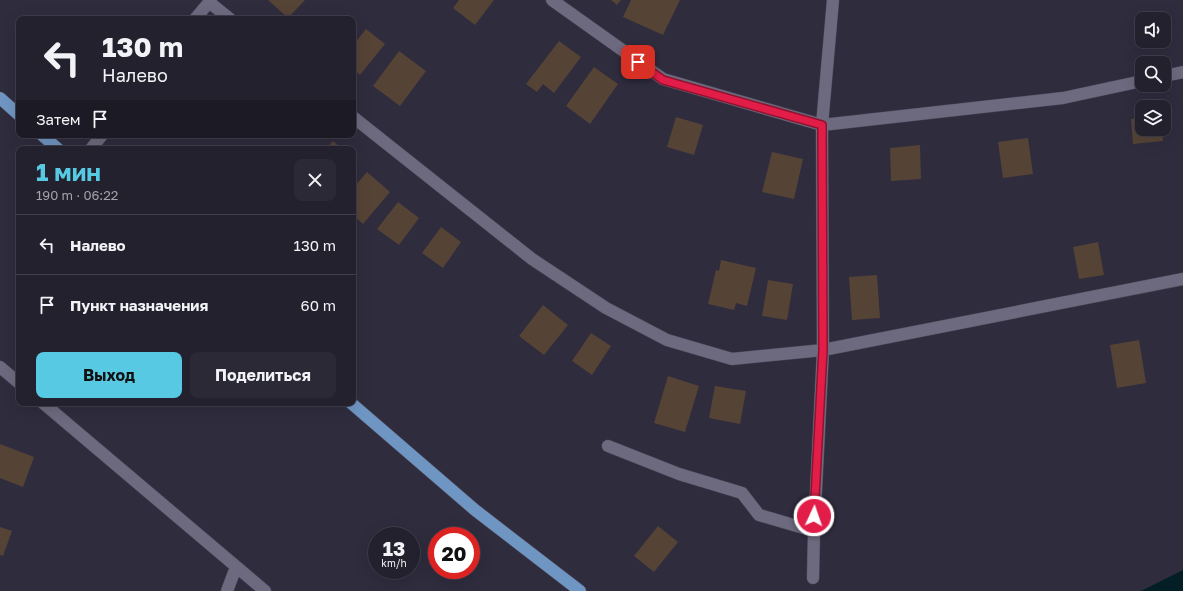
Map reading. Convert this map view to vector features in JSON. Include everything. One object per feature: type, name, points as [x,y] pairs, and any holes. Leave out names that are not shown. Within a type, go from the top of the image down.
[{"type":"main road","points":[[0,98],[16,112]]},
{"type":"main road","points":[[45,138],[55,146]]},
{"type":"main road","points":[[354,406],[475,510],[580,591]]},
{"type":"street","points":[[552,0],[663,80],[822,125],[1064,98],[1135,83]]},
{"type":"street","points":[[813,578],[823,350],[822,125],[833,0]]},
{"type":"street","points":[[198,16],[210,1],[227,16]]},
{"type":"street","points":[[1171,75],[1183,72]]},
{"type":"street","points":[[356,119],[532,259],[606,308],[667,340],[732,359],[823,350],[1183,279]]},
{"type":"street","points":[[93,146],[100,138]]},
{"type":"street","points":[[0,367],[16,380]]},
{"type":"street","points":[[47,406],[264,591]]},
{"type":"street","points":[[608,446],[679,474],[742,493],[759,515],[814,531]]},
{"type":"street","points":[[227,591],[236,567]]},
{"type":"water","points":[[1183,570],[1183,591],[1141,591]]},
{"type":"building","points":[[268,0],[305,0],[290,16],[286,16]]},
{"type":"building","points":[[459,0],[494,0],[475,25],[453,8]]},
{"type":"building","points":[[611,0],[621,0],[617,5]]},
{"type":"building","points":[[631,0],[680,0],[663,35],[623,17]]},
{"type":"building","points":[[366,29],[385,44],[360,75],[356,72],[356,41]]},
{"type":"building","points":[[559,41],[581,57],[554,93],[543,84],[537,92],[526,84]]},
{"type":"building","points":[[399,51],[426,71],[400,106],[373,86]]},
{"type":"building","points":[[594,67],[618,84],[590,124],[566,106]]},
{"type":"building","points":[[676,117],[703,125],[694,155],[667,147]]},
{"type":"building","points":[[1131,119],[1135,119],[1135,136],[1163,136],[1163,141],[1133,144]]},
{"type":"building","points":[[1028,138],[1033,174],[1003,178],[998,142]]},
{"type":"building","points":[[333,141],[339,146],[329,146]]},
{"type":"building","points":[[920,145],[921,179],[891,181],[890,148]]},
{"type":"building","points":[[772,152],[803,159],[794,199],[762,192]]},
{"type":"building","points":[[367,172],[390,192],[363,224],[356,218],[356,185]]},
{"type":"building","points":[[398,202],[419,218],[399,245],[377,229]]},
{"type":"building","points":[[441,227],[461,242],[443,268],[422,253]]},
{"type":"building","points":[[1098,242],[1104,275],[1079,279],[1073,247]]},
{"type":"building","points":[[721,260],[756,268],[747,306],[736,303],[734,310],[708,304],[716,270],[719,271]]},
{"type":"building","points":[[877,275],[880,318],[852,320],[849,277]]},
{"type":"building","points":[[768,280],[793,284],[787,320],[762,316]]},
{"type":"building","points":[[543,305],[568,325],[544,355],[519,336]]},
{"type":"building","points":[[591,333],[611,346],[592,375],[572,361]]},
{"type":"building","points":[[1139,340],[1146,383],[1117,388],[1110,345]]},
{"type":"building","points":[[668,376],[699,386],[685,432],[654,423]]},
{"type":"building","points":[[715,386],[746,391],[740,424],[709,418]]},
{"type":"building","points":[[0,444],[34,457],[23,487],[0,478]]},
{"type":"building","points":[[658,526],[678,542],[654,572],[634,556]]},
{"type":"building","points":[[0,527],[12,531],[3,556],[0,555]]},
{"type":"route","points":[[638,62],[663,80],[822,125],[823,350],[814,516]]}]
